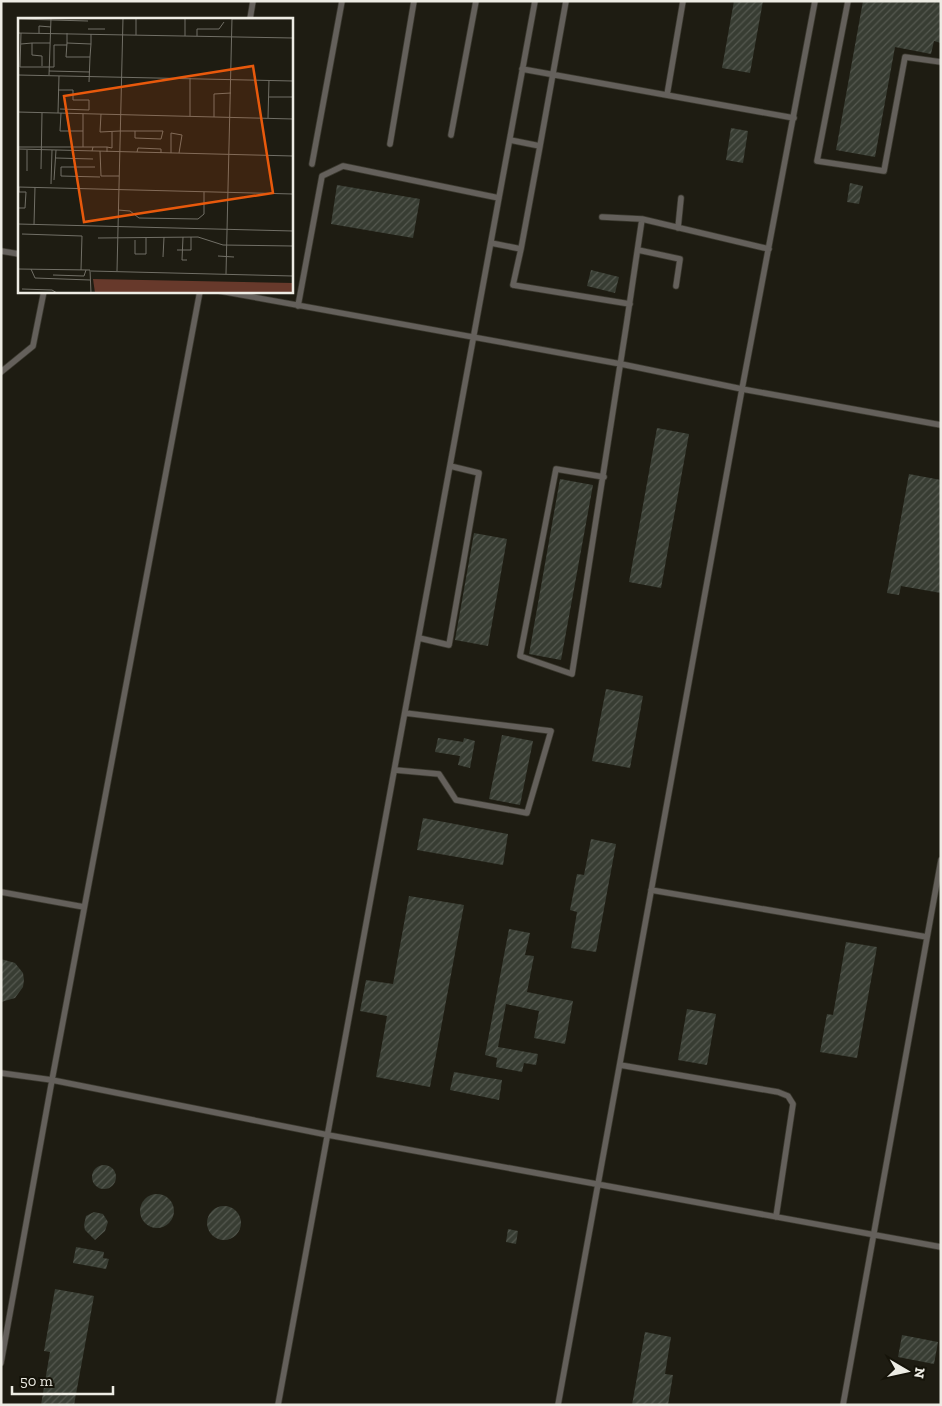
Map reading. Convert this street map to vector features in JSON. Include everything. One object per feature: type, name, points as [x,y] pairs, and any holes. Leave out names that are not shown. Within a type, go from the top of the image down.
[{"type":"lane","points":[[250,18],[253,1]]},
{"type":"lane","points":[[312,164],[342,1]]},
{"type":"lane","points":[[390,144],[414,1]]},
{"type":"lane","points":[[451,135],[476,1]]},
{"type":"lane","points":[[278,1405],[535,1]]},
{"type":"lane","points":[[566,1],[513,285],[630,304]]},
{"type":"lane","points":[[667,95],[683,1]]},
{"type":"lane","points":[[558,1405],[742,389],[815,1]]},
{"type":"lane","points":[[848,1],[817,161],[884,171],[905,58],[941,62]]},
{"type":"lane","points":[[522,69],[794,118]]},
{"type":"lane","points":[[510,140],[540,146]]},
{"type":"lane","points":[[298,306],[322,176],[343,166],[499,198]]},
{"type":"lane","points":[[678,228],[680,198]]},
{"type":"lane","points":[[602,216],[642,219],[769,248]]},
{"type":"lane","points":[[604,477],[556,469],[520,656],[572,674],[604,477],[642,219]]},
{"type":"lane","points":[[491,243],[521,249]]},
{"type":"lane","points":[[638,250],[680,259],[676,286]]},
{"type":"lane","points":[[1,251],[18,254]]},
{"type":"lane","points":[[1,372],[33,346],[44,292]]},
{"type":"lane","points":[[1,1363],[84,907],[200,292]]},
{"type":"lane","points":[[225,292],[621,364],[742,389],[941,425]]},
{"type":"lane","points":[[419,638],[449,645],[478,473],[450,466]]},
{"type":"lane","points":[[395,770],[439,774],[456,800],[527,813],[551,731],[405,713]]},
{"type":"lane","points":[[843,1405],[941,860]]},
{"type":"lane","points":[[651,890],[927,937]]},
{"type":"lane","points":[[1,892],[84,907]]},
{"type":"lane","points":[[620,1065],[778,1092],[788,1096],[793,1104],[776,1217]]},
{"type":"lane","points":[[1,1073],[52,1080],[328,1135],[941,1247]]},
{"type":"building","points":[[734,1],[763,1],[750,73],[722,68]]},
{"type":"building","points":[[863,1],[941,1],[941,43],[934,41],[931,54],[895,47],[875,157],[836,150]]},
{"type":"building","points":[[731,128],[748,131],[743,163],[726,160]]},
{"type":"building","points":[[850,183],[863,186],[859,204],[847,202]]},
{"type":"building","points":[[337,185],[420,199],[413,238],[331,224]]},
{"type":"building","points":[[591,270],[619,277],[615,293],[587,286]]},
{"type":"building","points":[[657,428],[689,434],[661,588],[629,582]]},
{"type":"building","points":[[909,474],[941,480],[941,593],[901,586],[899,595],[887,593]]},
{"type":"building","points":[[560,479],[593,485],[561,660],[529,654]]},
{"type":"building","points":[[474,533],[507,539],[488,646],[455,640]]},
{"type":"building","points":[[606,689],[643,696],[630,768],[592,761]]},
{"type":"building","points":[[502,735],[533,741],[520,805],[489,799]]},
{"type":"building","points":[[438,738],[463,742],[464,738],[475,741],[470,768],[458,765],[460,756],[435,752]]},
{"type":"building","points":[[423,818],[508,834],[503,865],[417,850]]},
{"type":"building","points":[[591,839],[616,844],[596,952],[571,948],[577,912],[570,910],[577,874],[584,875]]},
{"type":"building","points":[[409,896],[464,905],[430,1087],[376,1077],[387,1016],[360,1011],[366,980],[393,984]]},
{"type":"building","points":[[509,929],[530,933],[525,955],[534,956],[527,992],[573,1001],[565,1044],[534,1038],[539,1011],[506,1004],[498,1047],[538,1054],[536,1065],[524,1063],[522,1072],[496,1067],[497,1058],[485,1055]]},
{"type":"building","points":[[846,942],[877,947],[857,1058],[820,1052],[827,1014],[833,1015]]},
{"type":"building","points":[[1,959],[15,963],[23,973],[24,980],[23,987],[15,998],[1,1002]]},
{"type":"building","points":[[687,1009],[716,1014],[707,1065],[678,1060]]},
{"type":"building","points":[[454,1072],[502,1080],[499,1100],[450,1090]]},
{"type":"building","points":[[104,1165],[109,1166],[115,1172],[115,1182],[109,1188],[104,1189],[99,1188],[93,1182],[92,1177],[93,1172],[99,1166]]},
{"type":"building","points":[[157,1194],[164,1195],[169,1199],[173,1204],[173,1218],[169,1223],[164,1227],[157,1228],[150,1227],[145,1223],[141,1218],[140,1211],[141,1204],[145,1199],[150,1195]]},
{"type":"building","points":[[224,1206],[231,1207],[236,1211],[240,1216],[240,1230],[236,1235],[231,1239],[224,1240],[217,1239],[212,1235],[208,1230],[207,1223],[208,1216],[212,1211],[217,1207]]},
{"type":"building","points":[[94,1212],[103,1214],[108,1222],[105,1231],[95,1240],[85,1230],[84,1225],[86,1216]]},
{"type":"building","points":[[508,1229],[518,1231],[516,1244],[506,1242]]},
{"type":"building","points":[[76,1247],[104,1252],[103,1258],[109,1259],[106,1269],[73,1263]]},
{"type":"building","points":[[55,1289],[94,1296],[74,1405],[41,1405],[50,1352],[44,1351]]},
{"type":"building","points":[[645,1332],[671,1337],[665,1374],[673,1375],[668,1405],[632,1405]]},
{"type":"building","points":[[902,1335],[938,1342],[934,1364],[898,1357]]}]
